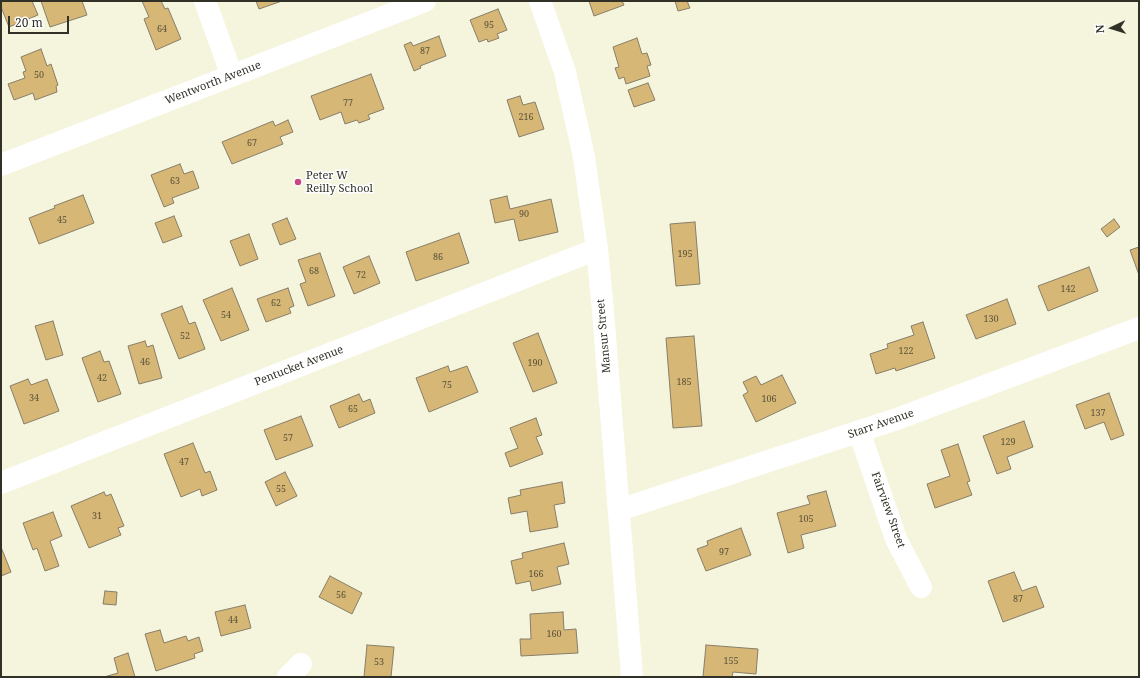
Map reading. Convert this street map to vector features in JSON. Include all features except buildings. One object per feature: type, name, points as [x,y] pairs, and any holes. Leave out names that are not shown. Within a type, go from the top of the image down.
[{"type":"street","points":[[205,1],[232,76]]},
{"type":"street","name":"Wentworth Avenue","points":[[1,165],[425,1]]},
{"type":"street","name":"Mansur Street","points":[[540,1],[564,72],[584,157],[597,249],[632,677]]},
{"type":"street","name":"Pentucket Avenue","points":[[1,483],[597,249]]},
{"type":"street","name":"Starr Avenue","points":[[619,510],[897,419],[1139,328]]},
{"type":"street","name":"Fairview Street","points":[[859,431],[896,539],[921,587]]},
{"type":"place","name":"Peter W Reilly School","points":[[298,182]]}]
